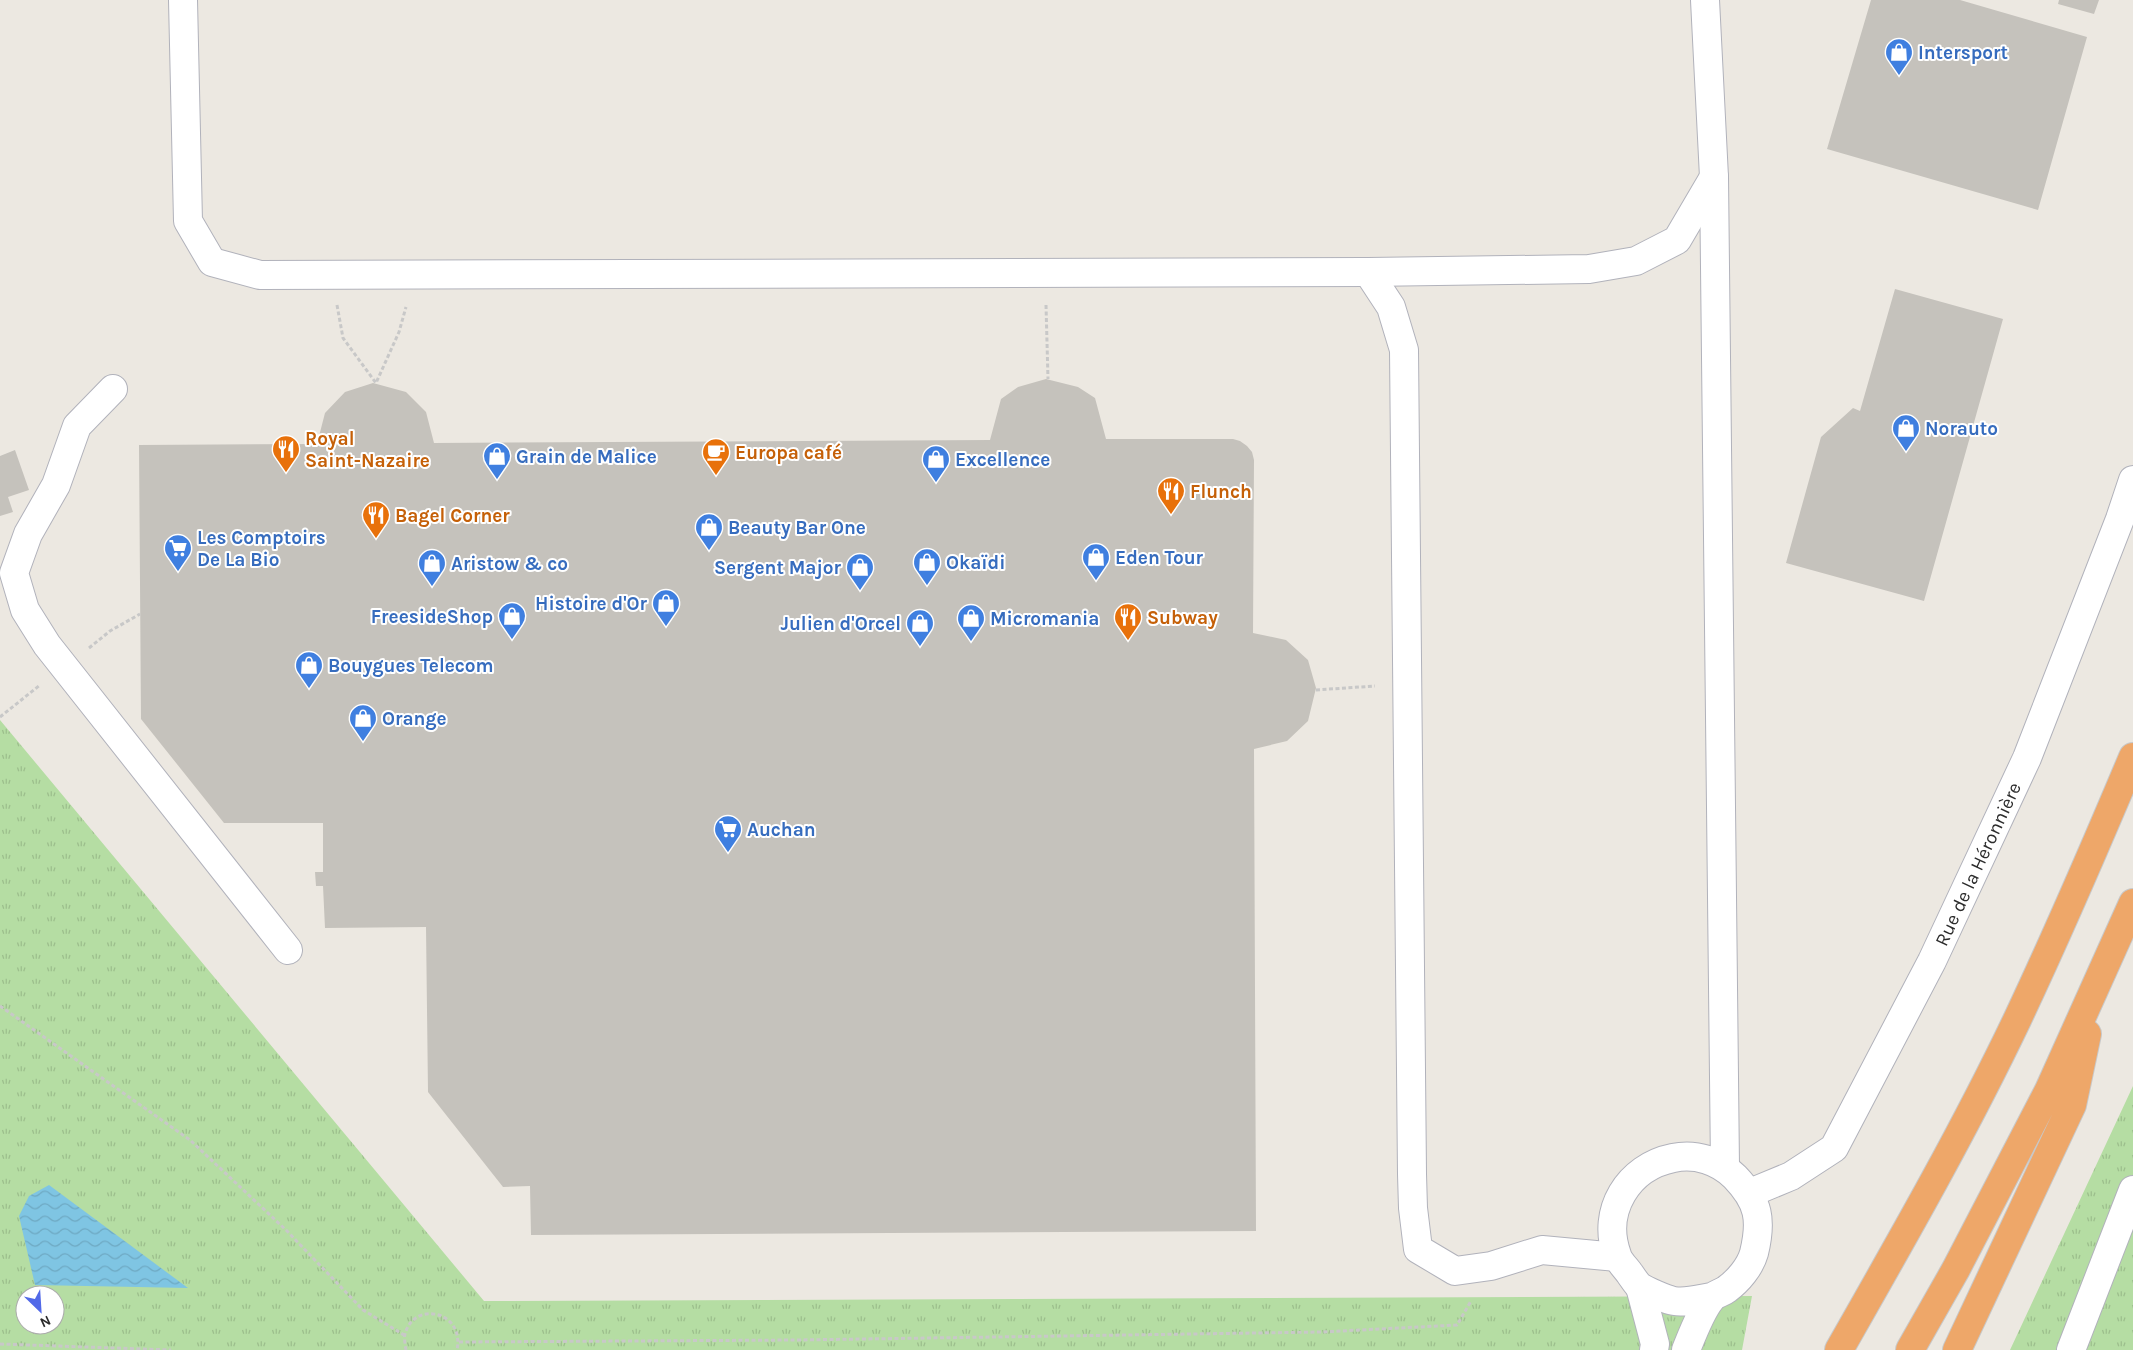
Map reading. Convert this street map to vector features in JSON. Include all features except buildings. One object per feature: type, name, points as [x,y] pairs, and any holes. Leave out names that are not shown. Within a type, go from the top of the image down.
[{"type":"highway","points":[[1839,1350],[1924,1200],[2016,1021],[2080,884],[2133,757]]},
{"type":"highway","points":[[1910,1350],[1956,1270],[2049,1090],[2133,903]]},
{"type":"highway","points":[[1957,1350],[2072,1105],[2096,988]]},
{"type":"street","points":[[183,0],[188,221],[212,262],[260,275],[1368,272],[1589,269],[1636,261],[1677,240],[1714,177]]},
{"type":"street","points":[[1705,0],[1714,177],[1725,1167]]},
{"type":"street","points":[[1368,272],[1390,307],[1404,350],[1413,1208],[1418,1249],[1455,1271],[1491,1266],[1542,1250],[1617,1257]]},
{"type":"street","points":[[113,388],[77,426],[56,485],[28,534],[14,573],[25,610],[47,646],[288,950]]},
{"type":"street","name":"Rue de la Héronnière","points":[[1750,1193],[1792,1176],[1834,1148],[1932,961],[2027,758],[2117,528],[2133,480]]},
{"type":"street","points":[[1640,1287],[1672,1301],[1686,1302],[1711,1297],[1726,1290],[1745,1272],[1753,1256],[1759,1231],[1758,1217],[1750,1193],[1725,1167],[1698,1157],[1682,1156],[1657,1161],[1643,1169],[1625,1187],[1612,1219],[1612,1232],[1617,1257],[1640,1287],[1655,1344],[1654,1350]]},
{"type":"street","points":[[2071,1350],[2133,1190]]},
{"type":"street","points":[[1686,1350],[1711,1297]]},
{"type":"path","points":[[1045,273],[1048,379]]},
{"type":"path","points":[[331,276],[343,338],[376,383],[399,332],[415,275]]},
{"type":"path","points":[[1316,690],[1408,684]]},
{"type":"path","points":[[0,1006],[190,1140],[286,1230],[363,1310],[404,1335]]},
{"type":"path","points":[[459,1342],[788,1340],[1312,1332],[1457,1325],[1491,1266]]},
{"type":"path","points":[[406,1350],[404,1335],[411,1322],[424,1314],[438,1314],[448,1318],[457,1330],[458,1350]]},
{"type":"path","points":[[0,1344],[171,1350]]},
{"type":"green space","points":[[0,720],[484,1301],[1752,1296],[1742,1350],[0,1350]]},
{"type":"green space","points":[[2133,1086],[2133,1350],[2010,1350]]},
{"type":"water","points":[[49,1185],[188,1288],[35,1285],[19,1216],[29,1196]]},
{"type":"place","name":"Intersport","points":[[1899,76]]},
{"type":"place","name":"Norauto","points":[[1906,452]]},
{"type":"place","name":"Royal Saint-Nazaire","points":[[286,473]]},
{"type":"place","name":"Europa café","points":[[716,476]]},
{"type":"place","name":"Grain de Malice","points":[[497,480]]},
{"type":"place","name":"Excellence","points":[[936,483]]},
{"type":"place","name":"Flunch","points":[[1171,515]]},
{"type":"place","name":"Bagel Corner","points":[[376,539]]},
{"type":"place","name":"Beauty Bar One","points":[[709,551]]},
{"type":"place","name":"Les Comptoirs De La Bio","points":[[178,572]]},
{"type":"place","name":"Eden Tour","points":[[1096,581]]},
{"type":"place","name":"Okaïdi","points":[[927,586]]},
{"type":"place","name":"Aristow & co","points":[[432,587]]},
{"type":"place","name":"Sergent Major","points":[[860,591]]},
{"type":"place","name":"Histoire d'Or","points":[[666,627]]},
{"type":"place","name":"FreesideShop","points":[[512,640]]},
{"type":"place","name":"Subway","points":[[1128,641]]},
{"type":"place","name":"Micromania","points":[[971,642]]},
{"type":"place","name":"Julien d'Orcel","points":[[920,647]]},
{"type":"place","name":"Bouygues Telecom","points":[[309,689]]},
{"type":"place","name":"Orange","points":[[363,742]]},
{"type":"place","name":"Auchan","points":[[728,853]]}]
